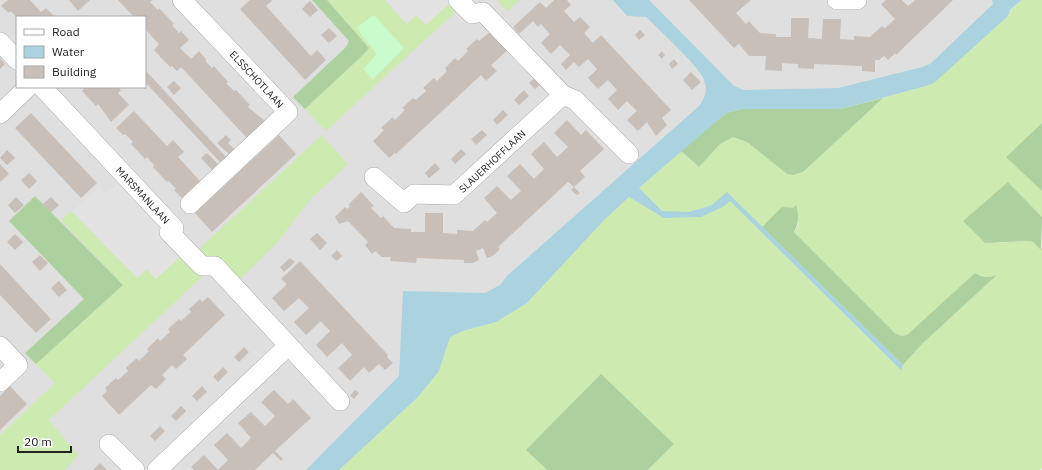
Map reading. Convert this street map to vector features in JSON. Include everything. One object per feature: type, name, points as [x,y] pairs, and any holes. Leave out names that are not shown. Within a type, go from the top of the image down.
[{"type":"street","name":"ELSSCHOTLAAN","points":[[182,0],[288,112],[190,204]]},
{"type":"street","points":[[458,0],[472,14],[484,12],[563,95],[576,100],[629,154]]},
{"type":"street","points":[[837,0],[857,0]]},
{"type":"street","points":[[0,42],[16,59]]},
{"type":"street","points":[[0,114],[27,88]]},
{"type":"street","name":"MARSMANLAAN","points":[[43,88],[174,228],[170,232],[202,266],[216,266],[340,402]]},
{"type":"street","name":"SLAUERHOFFLAAN","points":[[374,177],[404,203],[414,194],[454,195],[563,95]]},
{"type":"street","points":[[0,346],[18,365],[0,382]]},
{"type":"street","points":[[157,470],[288,346]]},
{"type":"street","points":[[109,444],[135,470]]},
{"type":"shaded area","points":[[0,0],[1007,0],[868,129],[374,470],[23,470],[0,440]]},
{"type":"shaded area","points":[[385,0],[453,0],[426,25],[416,15],[407,24]]},
{"type":"shaded area","points":[[124,177],[183,254],[156,279],[147,269],[137,278],[73,211],[99,187],[106,194]]},
{"type":"green space","points":[[312,0],[327,0],[369,48],[305,109],[293,97],[346,47],[349,41]]},
{"type":"green space","points":[[327,0],[385,0],[406,23],[416,15],[453,0],[461,7],[326,131],[305,109],[369,48]]},
{"type":"green space","points":[[497,0],[520,0],[507,11]]},
{"type":"green space","points":[[1022,0],[1042,0],[1042,123],[1007,157],[1042,191],[1042,217],[1008,182],[996,243],[1027,241],[1033,242],[1042,249],[1042,468],[1040,470],[648,470],[674,444],[526,450],[547,470],[339,470],[418,397],[439,371],[450,337],[463,331],[496,322],[527,303],[605,219],[681,151],[699,167],[720,144],[733,137],[747,142],[787,174],[793,175],[803,172],[883,98],[926,86]],"holes":[[[795,205],[798,225],[794,232],[895,333],[902,336],[907,335],[976,274],[990,278],[996,276],[922,344],[903,365],[762,227],[785,209],[793,208]]]},
{"type":"green space","points":[[374,15],[404,48],[373,79],[363,69],[377,54],[356,28]]},
{"type":"green space","points":[[883,98],[803,172],[793,175],[787,174],[747,142],[733,137],[720,144],[699,167],[681,151],[726,113],[742,109],[840,109]]},
{"type":"green space","points":[[1042,123],[1042,191],[1006,157]]},
{"type":"green space","points":[[322,135],[348,164],[311,199],[277,243],[239,280],[204,258],[197,251]]},
{"type":"green space","points":[[1008,182],[1042,217],[1041,250],[1033,242],[1027,241],[985,243],[963,221]]},
{"type":"green space","points":[[35,196],[123,285],[36,364],[25,353],[84,299],[9,221]]},
{"type":"green space","points":[[796,205],[798,219],[794,232],[895,333],[902,336],[907,335],[975,273],[986,277],[997,275],[922,344],[903,365],[762,227],[782,207],[793,208]]},
{"type":"green space","points":[[71,211],[137,278],[147,269],[156,279],[183,254],[203,276],[49,420],[78,455],[65,470],[0,470],[0,435],[55,383],[36,364],[123,285],[61,220]]},
{"type":"green space","points":[[601,374],[674,444],[648,470],[547,470],[526,450]]},
{"type":"water","points":[[613,0],[649,0],[734,86],[744,90],[838,88],[922,67],[930,64],[993,4],[992,0],[1022,0],[1010,10],[1008,16],[934,83],[840,109],[742,109],[726,113],[639,188],[662,211],[689,212],[712,205],[727,192],[903,365],[901,370],[730,201],[723,207],[701,217],[664,218],[629,197],[605,219],[527,303],[496,322],[463,331],[450,337],[439,371],[418,397],[339,470],[306,470],[399,376],[403,291],[485,293],[500,285],[508,275],[701,103],[706,88],[701,74],[695,66],[646,17],[627,16]]},
{"type":"building","points":[[8,0],[30,0],[41,12],[46,8],[54,16],[16,17],[11,11],[9,13],[1,6]]},
{"type":"building","points":[[69,0],[90,0],[78,11]]},
{"type":"building","points":[[118,0],[153,0],[150,2],[158,10],[159,8],[174,24],[172,25],[179,33],[181,31],[189,40],[180,48],[191,59],[199,51],[206,59],[205,60],[208,64],[212,68],[214,66],[228,82],[226,83],[234,91],[236,90],[250,105],[248,107],[265,121],[247,138],[181,67],[177,71],[172,66],[170,67],[154,50],[159,44],[146,30],[146,16],[133,16]]},
{"type":"building","points":[[250,0],[271,0],[272,1],[266,6],[311,56],[317,50],[326,60],[305,80],[240,9]]},
{"type":"building","points":[[554,0],[567,0],[571,5],[564,11],[574,22],[580,17],[590,27],[584,33],[593,43],[601,35],[671,110],[662,118],[667,125],[656,136],[647,122],[638,131],[627,120],[637,111],[627,101],[618,110],[608,99],[617,90],[608,80],[598,89],[588,78],[597,69],[588,59],[579,67],[574,62],[566,70],[561,64],[570,55],[560,45],[551,54],[541,43],[550,34],[541,24],[538,27],[533,21],[519,34],[513,27],[540,2],[546,8]]},
{"type":"building","points":[[689,0],[751,0],[736,13],[746,24],[749,21],[760,33],[776,34],[776,37],[791,37],[791,18],[809,18],[808,38],[822,39],[823,19],[841,19],[840,39],[854,40],[854,36],[870,37],[882,26],[885,28],[895,19],[881,4],[886,0],[902,0],[908,6],[915,0],[953,0],[896,55],[895,53],[888,60],[884,56],[879,60],[875,60],[875,72],[862,71],[862,66],[814,64],[814,69],[798,68],[798,64],[782,63],[782,71],[765,70],[766,56],[749,56],[739,44],[734,48]]},
{"type":"building","points":[[310,1],[318,10],[310,17],[302,9]]},
{"type":"building","points":[[329,28],[337,36],[329,43],[321,35]]},
{"type":"building","points":[[640,30],[645,35],[639,40],[635,35]]},
{"type":"building","points":[[491,31],[508,50],[491,65],[497,71],[486,81],[481,75],[396,154],[395,153],[389,158],[373,141],[384,130],[381,128],[393,117],[395,120],[405,110],[402,108],[413,98],[416,100],[426,91],[423,88],[434,78],[437,81],[447,71],[445,68],[455,58],[458,61],[468,51],[466,49],[477,39],[479,41]]},
{"type":"building","points":[[662,51],[665,55],[662,59],[658,55]]},
{"type":"building","points":[[0,58],[5,64],[0,69]]},
{"type":"building","points":[[674,59],[678,64],[672,69],[669,64]]},
{"type":"building","points":[[146,71],[226,157],[220,162],[146,83]]},
{"type":"building","points":[[691,72],[701,82],[692,90],[683,80]]},
{"type":"building","points":[[535,78],[541,84],[535,89],[529,83]]},
{"type":"building","points":[[174,81],[181,88],[174,95],[167,87]]},
{"type":"building","points":[[83,88],[119,88],[121,90],[118,93],[129,105],[111,122],[98,104],[96,106],[82,91],[84,89]]},
{"type":"building","points":[[524,90],[529,96],[519,105],[514,100]]},
{"type":"building","points":[[503,110],[508,115],[497,125],[493,120]]},
{"type":"building","points":[[134,111],[167,146],[173,140],[184,152],[178,157],[200,181],[182,198],[174,190],[176,189],[169,181],[167,182],[153,167],[154,165],[147,157],[145,159],[131,144],[133,142],[116,128]]},
{"type":"building","points":[[31,113],[97,183],[81,198],[15,128]]},
{"type":"building","points":[[567,120],[581,135],[586,130],[604,149],[580,171],[585,177],[574,187],[568,182],[498,247],[500,249],[494,255],[487,258],[483,248],[476,251],[479,260],[473,263],[464,263],[464,260],[417,258],[416,263],[390,261],[391,257],[382,257],[375,251],[372,254],[365,245],[368,242],[348,221],[339,224],[335,217],[345,207],[347,209],[350,206],[348,205],[361,192],[374,206],[371,208],[381,218],[383,216],[394,228],[411,229],[411,232],[425,232],[425,213],[443,213],[443,233],[457,234],[457,230],[473,231],[485,220],[487,222],[497,213],[484,198],[497,186],[511,200],[521,191],[507,176],[520,164],[534,179],[544,169],[531,154],[544,142],[557,157],[568,147],[554,133]]},
{"type":"building","points":[[482,130],[487,135],[476,145],[471,139]]},
{"type":"building","points":[[226,135],[231,140],[228,143],[234,149],[229,154],[217,143]]},
{"type":"building","points":[[279,135],[296,154],[212,232],[195,213]]},
{"type":"building","points":[[461,149],[466,154],[455,164],[451,159]]},
{"type":"building","points":[[7,150],[15,158],[7,165],[0,158]]},
{"type":"building","points":[[207,153],[218,164],[212,170],[201,158]]},
{"type":"building","points":[[435,163],[440,169],[429,178],[425,173]]},
{"type":"building","points":[[0,164],[9,174],[0,182]]},
{"type":"building","points":[[29,173],[37,181],[29,189],[21,180]]},
{"type":"building","points":[[574,187],[580,193],[577,195],[571,190]]},
{"type":"building","points":[[16,197],[24,205],[15,213],[8,205]]},
{"type":"building","points":[[51,197],[59,205],[51,212],[43,204]]},
{"type":"building","points":[[317,233],[327,243],[320,250],[310,239]]},
{"type":"building","points":[[15,234],[23,242],[15,250],[7,242]]},
{"type":"building","points":[[337,250],[342,256],[337,261],[331,256]]},
{"type":"building","points":[[40,255],[48,263],[40,271],[32,262]]},
{"type":"building","points":[[290,258],[295,262],[284,272],[280,267]]},
{"type":"building","points":[[300,261],[388,355],[387,357],[393,363],[385,370],[379,364],[369,373],[364,367],[350,381],[338,368],[352,355],[342,343],[327,357],[316,345],[330,331],[321,321],[306,335],[294,322],[309,308],[299,298],[284,311],[272,298],[287,284],[281,279]]},
{"type":"building","points":[[0,264],[51,319],[36,333],[0,295]]},
{"type":"building","points":[[59,281],[67,290],[59,297],[51,288]]},
{"type":"building","points":[[208,297],[225,315],[183,355],[187,359],[176,369],[172,365],[162,375],[166,379],[156,389],[151,385],[119,415],[102,396],[107,391],[105,388],[116,378],[118,380],[128,371],[126,368],[137,358],[139,361],[149,351],[147,349],[158,338],[160,341],[170,332],[168,329],[179,319],[181,321],[191,312],[189,309],[200,299],[202,302]]},
{"type":"building","points":[[244,347],[249,352],[239,362],[234,357]]},
{"type":"building","points":[[223,367],[228,372],[218,382],[213,377]]},
{"type":"building","points":[[10,386],[27,404],[0,430],[0,396]]},
{"type":"building","points":[[202,386],[207,392],[197,401],[192,396]]},
{"type":"building","points":[[274,390],[288,404],[293,399],[311,418],[275,451],[283,459],[281,461],[273,453],[255,470],[218,470],[228,460],[214,445],[227,433],[241,448],[251,438],[238,423],[251,412],[265,426],[275,416],[261,402]]},
{"type":"building","points":[[355,390],[359,393],[354,399],[350,396]]},
{"type":"building","points":[[181,406],[186,411],[176,421],[171,416]]},
{"type":"building","points":[[160,426],[165,431],[155,441],[150,436]]},
{"type":"building","points":[[204,455],[218,470],[194,470],[191,467]]},
{"type":"building","points":[[100,463],[107,470],[93,470]]}]
